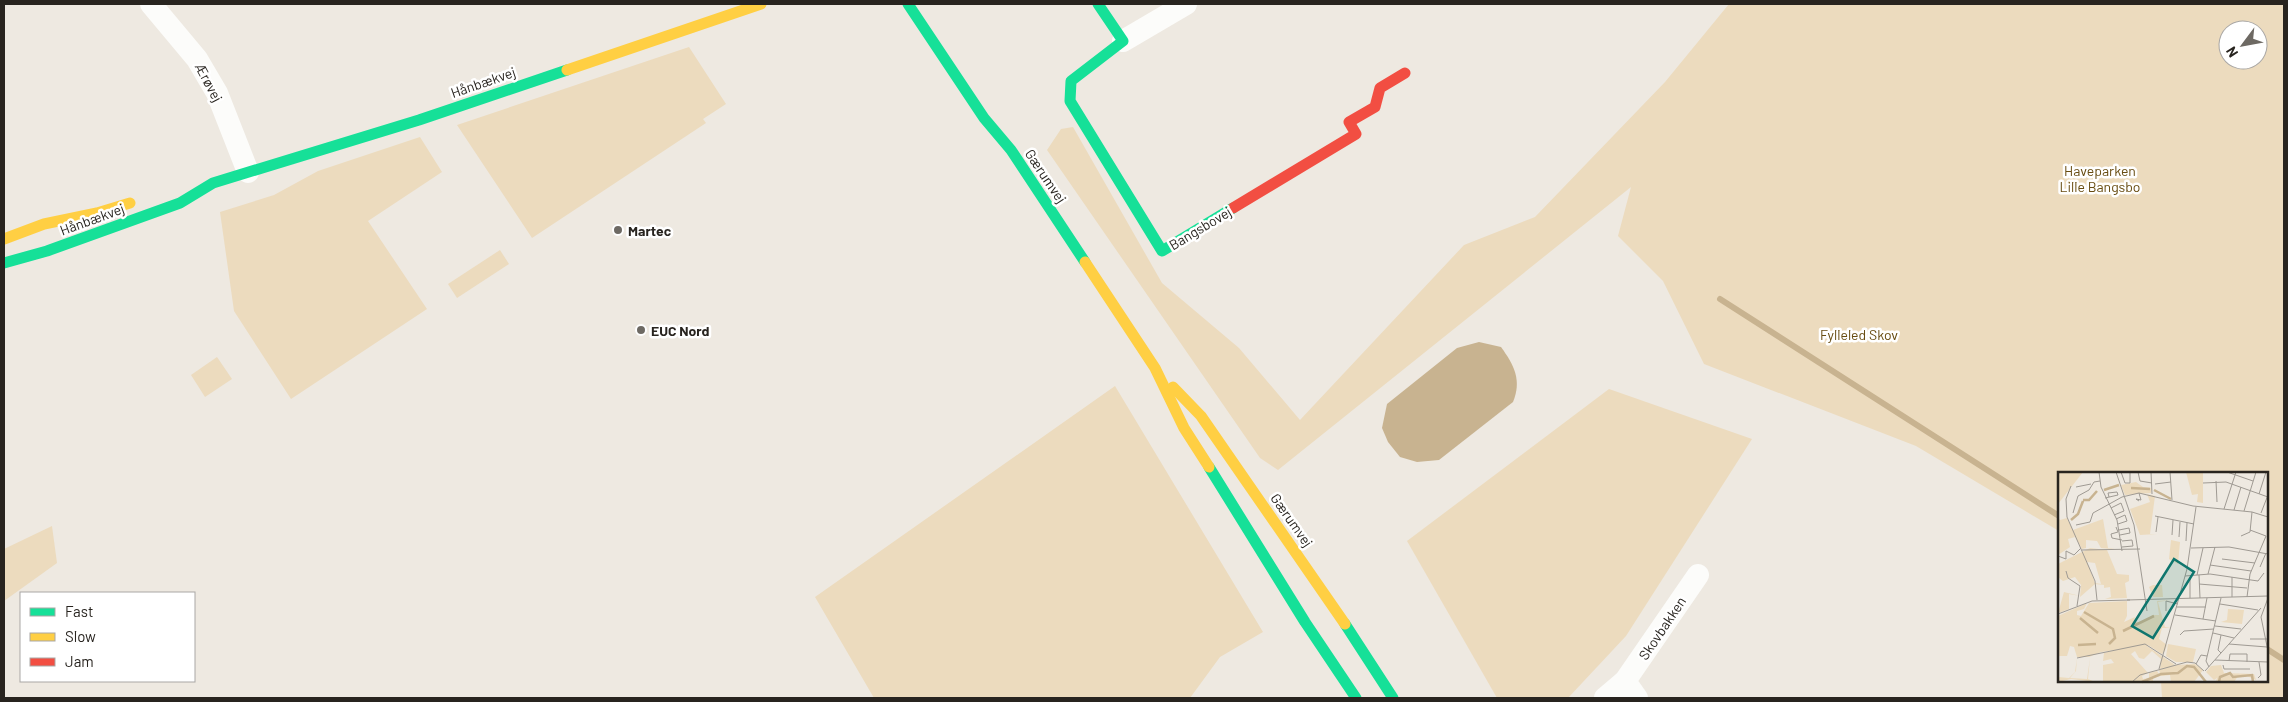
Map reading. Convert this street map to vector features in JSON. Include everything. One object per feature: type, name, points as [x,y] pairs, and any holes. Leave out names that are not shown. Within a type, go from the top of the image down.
[{"type":"street","name":"Hånbækvej","points":[[189,185],[213,183],[419,120],[761,4]]},
{"type":"street","name":"Gærumvej","points":[[908,4],[984,118],[1011,150],[1155,368],[1184,428],[1305,622],[1356,698]]},
{"type":"street","points":[[1099,4],[1123,42]]},
{"type":"street","name":"Bangsbovej","points":[[1186,4],[1123,42],[1071,81],[1070,101],[1162,250],[1356,134],[1349,122],[1375,107],[1380,88],[1405,73]]},
{"type":"street","name":"Ærøvej","points":[[165,9],[217,93],[248,172]]},
{"type":"street","name":"Hånbækvej","points":[[4,264],[47,252],[180,203],[213,183]]},
{"type":"street","name":"Hånbækvej","points":[[4,239],[44,224],[97,214],[144,198]]},
{"type":"street","name":"Gærumvej","points":[[1155,368],[1201,416],[1327,597],[1393,698]]},
{"type":"street","name":"Skovbakken","points":[[1605,698],[1631,690],[1698,574]]},
{"type":"green space","points":[[1729,4],[2284,4],[2284,698],[2162,698],[2161,682],[2268,682],[2268,472],[2058,472],[2058,530],[1916,446],[1704,364],[1663,281],[1618,236],[1631,187],[1278,470],[1260,458],[1047,150],[1061,129],[1073,127],[1162,283],[1239,348],[1300,420],[1464,245],[1535,217],[1665,82]]},
{"type":"green space","points":[[689,47],[726,104],[703,119],[706,123],[532,238],[457,125]]},
{"type":"green space","points":[[420,137],[442,172],[368,221],[427,309],[291,399],[234,311],[220,212],[274,195],[318,171]]},
{"type":"green space","points":[[500,250],[509,264],[457,298],[448,284]]},
{"type":"green space","points":[[217,357],[232,379],[205,397],[191,375]]},
{"type":"green space","points":[[1115,386],[1263,632],[1220,657],[1190,698],[874,698],[815,597]]},
{"type":"green space","points":[[1609,389],[1752,439],[1626,636],[1568,698],[1497,698],[1407,541]]},
{"type":"green space","points":[[52,526],[57,563],[4,601],[4,549]]},
{"type":"shaded area","points":[[1479,342],[1501,347],[1510,360],[1517,380],[1516,394],[1513,402],[1439,460],[1417,462],[1400,457],[1388,442],[1382,428],[1387,404],[1457,348]]},
{"type":"waterway","points":[[1720,299],[2058,515]]},
{"type":"waterway","points":[[2268,650],[2284,660]]},
{"type":"traffic: fast","points":[[908,4],[984,118],[1011,150],[1085,262]]},
{"type":"traffic: fast","points":[[1098,4],[1123,41],[1071,81],[1070,101],[1162,251],[1233,208]]},
{"type":"traffic: fast","points":[[4,263],[47,251],[180,203],[213,183],[419,120],[567,70]]},
{"type":"traffic: fast","points":[[1209,467],[1305,622],[1356,698]]},
{"type":"traffic: fast","points":[[1345,624],[1393,698]]},
{"type":"traffic: slow","points":[[567,70],[761,4]]},
{"type":"traffic: slow","points":[[4,239],[44,224],[97,213],[130,203]]},
{"type":"traffic: slow","points":[[1085,262],[1155,368],[1184,428],[1209,467]]},
{"type":"traffic: slow","points":[[1173,387],[1201,416],[1345,624]]},
{"type":"traffic: jam","points":[[1233,208],[1356,134],[1349,122],[1375,107],[1380,88],[1405,73]]},
{"type":"place","name":"Martec","points":[[618,230]]},
{"type":"place","name":"EUC Nord","points":[[641,330]]},
{"type":"park label","name":"Haveparken Lille Bangsbo","points":[[2100,178]]},
{"type":"park label","name":"Fylleled Skov","points":[[1859,334]]}]
